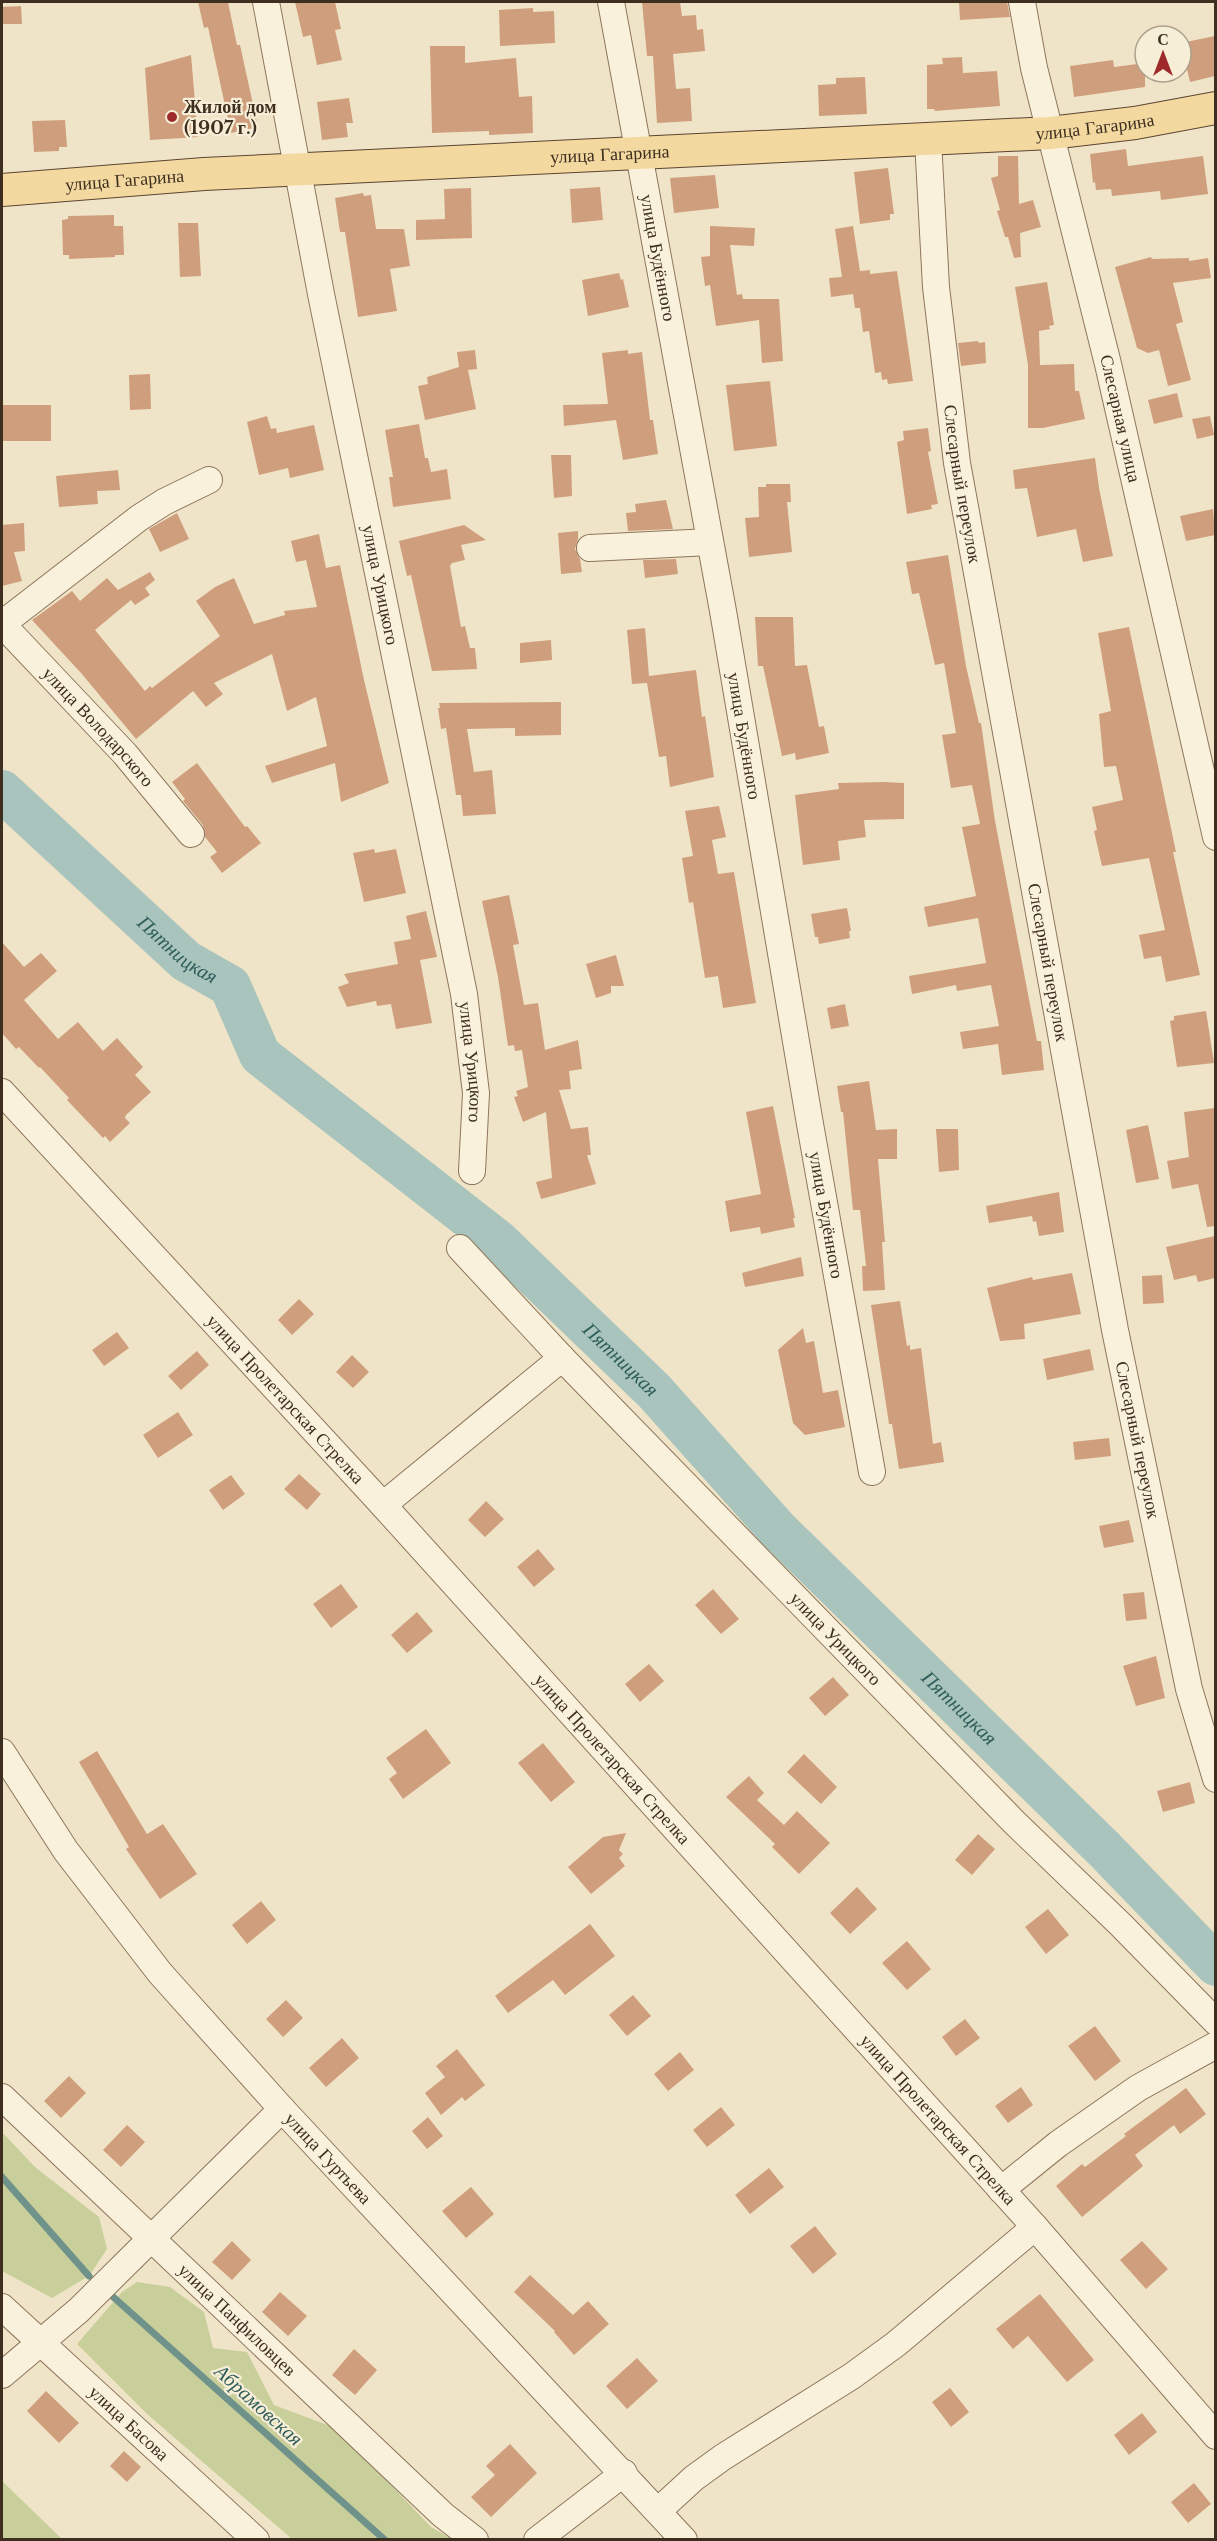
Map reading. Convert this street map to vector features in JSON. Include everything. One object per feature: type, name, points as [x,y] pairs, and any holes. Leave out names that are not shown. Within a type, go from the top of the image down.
[{"type":"main road","name":"улица Гагарина","points":[[2,190],[204,174],[1050,134],[1135,123],[1215,108]]},
{"type":"street","name":"улица Урицкого","points":[[266,2],[321,294],[464,994],[476,1093],[472,1170]]},
{"type":"street","name":"улица Будённого","points":[[611,2],[710,542],[872,1472]]},
{"type":"street","name":"Слесарная улица","points":[[1022,2],[1034,68],[1108,364],[1215,837]]},
{"type":"street","name":"Слесарный переулок","points":[[928,140],[936,287],[957,463],[1115,1330],[1189,1689],[1215,1779]]},
{"type":"street","points":[[2,624],[139,518],[164,502],[209,480]]},
{"type":"street","points":[[590,548],[710,542]]},
{"type":"street","name":"улица Володарского","points":[[2,624],[124,754],[191,834]]},
{"type":"street","name":"улица Пролетарская Стрелка","points":[[2,1092],[383,1505],[1035,2227],[1215,2436]]},
{"type":"street","name":"улица Урицкого","points":[[460,1248],[562,1358],[1014,1822],[1121,1925],[1215,2022]]},
{"type":"street","points":[[383,1505],[562,1358]]},
{"type":"street","name":"улица Гуртьева","points":[[2,1752],[66,1851],[160,1973],[282,2109],[624,2473],[684,2540]]},
{"type":"street","points":[[1001,2190],[1058,2144],[1138,2088],[1215,2045]]},
{"type":"street","name":"улица Панфиловцев","points":[[2,2097],[443,2515],[475,2540]]},
{"type":"street","points":[[2,2375],[79,2310],[282,2109]]},
{"type":"street","points":[[658,2511],[694,2478],[723,2457],[852,2376],[896,2344],[1035,2227]]},
{"type":"street","name":"улица Басова","points":[[2,2307],[256,2540]]},
{"type":"street","points":[[537,2540],[624,2473]]},
{"type":"green space","points":[[2,2132],[35,2167],[99,2217],[107,2249],[89,2276],[52,2298],[2,2271]]},
{"type":"green space","points":[[137,2282],[170,2287],[204,2312],[213,2348],[247,2352],[274,2405],[338,2429],[431,2527],[452,2539],[292,2539],[147,2414],[77,2344],[122,2292]]},
{"type":"green space","points":[[2,2481],[62,2539],[2,2539]]},
{"type":"building","points":[[198,2],[228,2],[258,127],[231,133],[208,27],[204,28]]},
{"type":"building","points":[[295,2],[335,2],[341,29],[335,30],[342,60],[317,65],[311,35],[303,37]]},
{"type":"building","points":[[642,2],[680,2],[682,16],[696,15],[697,30],[703,29],[705,51],[673,54],[676,89],[690,88],[692,121],[657,123],[653,56],[647,56]]},
{"type":"building","points":[[959,2],[1007,2],[1010,17],[960,20]]},
{"type":"building","points":[[21,6],[22,24],[2,24],[2,7]]},
{"type":"building","points":[[533,8],[533,12],[554,11],[555,43],[500,46],[499,10]]},
{"type":"building","points":[[1215,36],[1215,76],[1193,81],[1193,41]]},
{"type":"building","points":[[430,46],[465,46],[465,63],[516,58],[519,97],[532,96],[533,133],[489,135],[489,131],[432,133]]},
{"type":"building","points":[[191,55],[198,137],[150,140],[145,68]]},
{"type":"building","points":[[962,57],[963,73],[997,71],[1000,106],[935,111],[927,109],[927,65],[943,64],[942,58]]},
{"type":"building","points":[[1113,60],[1114,67],[1133,65],[1133,84],[1145,84],[1145,87],[1074,97],[1070,66]]},
{"type":"building","points":[[865,77],[867,114],[819,116],[818,85],[836,84],[836,78]]},
{"type":"building","points":[[349,98],[353,123],[346,123],[348,137],[322,140],[317,102]]},
{"type":"building","points":[[65,120],[67,147],[59,147],[59,151],[34,152],[32,121]]},
{"type":"building","points":[[1126,149],[1128,166],[1203,156],[1208,194],[1161,200],[1160,191],[1112,196],[1111,189],[1096,190],[1095,182],[1093,183],[1090,154]]},
{"type":"building","points":[[998,156],[1018,156],[1019,204],[1033,200],[1041,227],[1020,233],[1021,257],[1014,258],[997,211],[1000,210],[991,178],[998,176]]},
{"type":"building","points":[[888,168],[894,214],[890,214],[890,220],[860,224],[854,172]]},
{"type":"building","points":[[715,175],[719,208],[674,213],[670,178]]},
{"type":"building","points":[[600,187],[603,220],[572,223],[570,189]]},
{"type":"building","points":[[471,188],[472,238],[416,240],[416,220],[445,219],[444,189]]},
{"type":"building","points":[[363,193],[364,196],[371,195],[376,229],[404,229],[410,266],[390,269],[397,311],[358,317],[345,232],[340,232],[335,198]]},
{"type":"building","points":[[114,215],[114,226],[123,226],[124,255],[69,259],[69,255],[63,255],[62,220],[68,219],[68,216]]},
{"type":"building","points":[[178,223],[198,223],[201,276],[180,277]]},
{"type":"building","points":[[710,226],[755,228],[754,246],[730,245],[737,295],[742,294],[743,299],[779,299],[783,361],[762,363],[759,320],[716,326],[710,285],[705,286],[701,257],[710,256]]},
{"type":"building","points":[[853,226],[860,271],[870,270],[870,274],[897,271],[913,381],[888,384],[887,379],[882,380],[881,372],[875,373],[869,331],[863,332],[860,308],[855,308],[853,294],[831,297],[829,278],[842,277],[835,229]]},
{"type":"building","points":[[1151,257],[1152,259],[1189,258],[1189,261],[1208,258],[1211,278],[1173,283],[1183,322],[1176,324],[1191,380],[1168,386],[1159,350],[1148,353],[1137,348],[1115,267]]},
{"type":"building","points":[[619,273],[621,280],[623,279],[629,307],[588,316],[582,280]]},
{"type":"building","points":[[1047,282],[1054,325],[1049,326],[1050,329],[1039,331],[1040,365],[1074,364],[1075,391],[1079,391],[1085,419],[1043,428],[1028,428],[1028,365],[1015,287]]},
{"type":"building","points":[[978,341],[979,343],[985,342],[986,363],[961,366],[958,343]]},
{"type":"building","points":[[475,350],[477,369],[468,370],[476,409],[425,420],[418,386],[428,384],[427,377],[459,367],[457,352]]},
{"type":"building","points":[[628,350],[628,354],[642,352],[650,420],[653,420],[658,454],[623,460],[616,420],[564,426],[563,405],[608,404],[602,353]]},
{"type":"building","points":[[150,374],[151,409],[130,410],[129,375]]},
{"type":"building","points":[[770,381],[777,446],[734,451],[726,385]]},
{"type":"building","points":[[1177,393],[1183,417],[1154,424],[1148,400]]},
{"type":"building","points":[[2,405],[51,405],[51,441],[2,441]]},
{"type":"building","points":[[267,416],[271,429],[276,428],[277,433],[314,425],[324,470],[290,478],[288,468],[259,475],[247,422]]},
{"type":"building","points":[[1210,416],[1214,435],[1197,439],[1192,419]]},
{"type":"building","points":[[419,424],[425,458],[428,458],[431,472],[447,469],[451,499],[393,507],[389,477],[393,477],[385,430]]},
{"type":"building","points":[[928,428],[931,451],[928,452],[938,504],[931,505],[932,509],[907,514],[897,442],[904,440],[903,431]]},
{"type":"building","points":[[551,455],[571,455],[572,496],[554,498]]},
{"type":"building","points":[[1095,458],[1113,556],[1083,562],[1076,529],[1037,537],[1027,488],[1015,489],[1013,470]]},
{"type":"building","points":[[118,470],[120,490],[97,491],[98,504],[59,507],[56,476]]},
{"type":"building","points":[[766,484],[790,484],[791,502],[787,502],[792,552],[749,557],[745,518],[759,517],[758,487],[766,487]]},
{"type":"building","points":[[666,500],[673,529],[628,531],[626,513],[636,512],[635,504]]},
{"type":"building","points":[[1213,509],[1215,535],[1186,541],[1180,516]]},
{"type":"building","points":[[177,513],[189,539],[160,552],[149,529]]},
{"type":"building","points":[[24,523],[25,551],[14,552],[22,581],[2,586],[2,525]]},
{"type":"building","points":[[464,525],[486,540],[461,545],[465,560],[452,563],[450,566],[461,627],[465,626],[470,648],[475,648],[477,669],[432,671],[411,575],[407,576],[399,541]]},
{"type":"building","points":[[578,531],[575,549],[580,559],[582,572],[561,574],[558,533]]},
{"type":"building","points":[[319,534],[326,568],[340,565],[364,680],[389,783],[341,802],[335,763],[272,783],[265,766],[327,746],[316,697],[287,711],[272,654],[214,683],[223,694],[206,707],[193,691],[136,739],[81,673],[32,620],[72,591],[80,601],[107,578],[118,590],[150,572],[155,580],[145,588],[150,595],[135,605],[131,600],[95,630],[145,691],[220,636],[196,601],[215,587],[234,578],[254,624],[285,615],[284,611],[317,607],[306,560],[296,562],[291,541]]},
{"type":"building","points":[[948,555],[966,666],[979,723],[981,723],[995,821],[1037,1041],[1041,1041],[1044,1070],[1002,1075],[998,1044],[963,1049],[960,1032],[999,1026],[991,985],[957,991],[956,985],[912,994],[909,976],[986,963],[978,918],[928,927],[924,907],[976,896],[962,827],[980,824],[972,785],[951,788],[942,735],[956,733],[944,663],[935,665],[919,593],[912,594],[906,562]]},
{"type":"building","points":[[676,559],[678,574],[645,578],[643,560]]},
{"type":"building","points":[[755,617],[793,617],[795,666],[807,665],[819,727],[824,726],[829,753],[796,760],[795,753],[782,756],[763,666],[758,666]]},
{"type":"building","points":[[1129,627],[1176,852],[1173,852],[1200,975],[1166,982],[1161,956],[1144,959],[1139,935],[1165,930],[1149,858],[1102,866],[1094,831],[1097,830],[1092,807],[1123,800],[1116,766],[1104,767],[1099,714],[1111,711],[1098,633]]},
{"type":"building","points":[[645,628],[649,676],[696,670],[702,717],[705,716],[714,777],[670,787],[666,756],[659,757],[647,683],[632,684],[627,630]]},
{"type":"building","points":[[551,640],[552,660],[520,663],[520,643]]},
{"type":"building","points":[[561,702],[561,735],[515,736],[515,728],[467,729],[474,772],[492,770],[496,814],[463,816],[461,795],[456,795],[446,728],[441,729],[439,703]]},
{"type":"building","points":[[197,763],[245,827],[247,826],[261,843],[222,873],[210,857],[217,852],[205,837],[203,825],[183,801],[185,799],[172,782]]},
{"type":"building","points":[[838,783],[904,783],[904,819],[864,820],[866,837],[838,841],[840,860],[803,865],[795,795],[839,789]]},
{"type":"building","points":[[719,806],[726,837],[712,840],[718,874],[734,872],[756,1003],[723,1008],[718,976],[705,978],[693,902],[689,903],[682,858],[693,856],[685,811]]},
{"type":"building","points":[[374,849],[375,853],[396,849],[406,893],[364,902],[353,853]]},
{"type":"building","points":[[509,895],[519,944],[513,945],[524,1005],[538,1003],[545,1050],[578,1040],[582,1069],[569,1071],[571,1089],[559,1090],[571,1129],[588,1127],[591,1155],[587,1155],[596,1184],[541,1199],[536,1182],[552,1178],[546,1112],[523,1122],[514,1097],[518,1096],[516,1091],[528,1087],[522,1050],[515,1051],[514,1045],[508,1046],[498,977],[482,901]]},
{"type":"building","points":[[847,908],[850,938],[819,944],[818,937],[815,937],[811,914]]},
{"type":"building","points":[[426,911],[437,957],[420,960],[432,1023],[396,1029],[391,1004],[377,1006],[376,1001],[347,1007],[338,987],[349,983],[344,974],[398,964],[394,942],[411,939],[406,916]]},
{"type":"building","points":[[2,942],[24,967],[41,953],[57,971],[24,1000],[58,1039],[78,1022],[103,1051],[117,1038],[143,1067],[135,1075],[151,1092],[126,1115],[125,1118],[130,1123],[110,1142],[105,1136],[103,1138],[67,1100],[69,1098],[40,1067],[19,1047],[16,1049],[2,1033]]},
{"type":"building","points":[[616,955],[624,986],[611,986],[611,993],[596,998],[586,964]]},
{"type":"building","points":[[845,1004],[849,1026],[831,1029],[827,1008]]},
{"type":"building","points":[[1206,1011],[1214,1063],[1177,1067],[1170,1021],[1174,1020],[1174,1016]]},
{"type":"building","points":[[869,1081],[876,1130],[897,1129],[897,1159],[878,1159],[885,1242],[882,1242],[885,1290],[863,1291],[862,1266],[866,1266],[860,1210],[853,1210],[843,1112],[841,1112],[837,1086]]},
{"type":"building","points":[[773,1106],[795,1227],[761,1234],[760,1227],[730,1232],[725,1201],[761,1194],[746,1112]]},
{"type":"building","points":[[1215,1108],[1215,1226],[1207,1227],[1198,1184],[1172,1189],[1167,1161],[1189,1157],[1184,1112]]},
{"type":"building","points":[[1148,1125],[1159,1179],[1136,1183],[1126,1130]]},
{"type":"building","points":[[936,1129],[958,1129],[959,1170],[939,1172]]},
{"type":"building","points":[[1059,1192],[1064,1232],[1039,1236],[1036,1221],[1033,1222],[1032,1216],[989,1223],[986,1206]]},
{"type":"building","points":[[1215,1236],[1215,1278],[1198,1282],[1196,1275],[1174,1280],[1166,1247]]},
{"type":"building","points":[[801,1257],[804,1276],[745,1287],[742,1273]]},
{"type":"building","points":[[1072,1273],[1081,1314],[1024,1324],[1025,1339],[1000,1341],[987,1288],[1032,1277],[1033,1280]]},
{"type":"building","points":[[1162,1275],[1164,1303],[1143,1304],[1142,1276]]},
{"type":"building","points":[[299,1299],[314,1314],[292,1335],[278,1320]]},
{"type":"building","points":[[900,1301],[907,1346],[910,1345],[910,1350],[921,1348],[933,1444],[941,1442],[944,1462],[899,1469],[892,1424],[889,1424],[871,1305]]},
{"type":"building","points":[[803,1328],[806,1343],[814,1341],[823,1393],[838,1390],[845,1427],[805,1435],[793,1423],[778,1350]]},
{"type":"building","points":[[117,1332],[129,1348],[104,1366],[92,1350]]},
{"type":"building","points":[[1090,1349],[1094,1370],[1047,1380],[1043,1359]]},
{"type":"building","points":[[197,1351],[209,1365],[181,1390],[168,1376]]},
{"type":"building","points":[[352,1355],[369,1372],[353,1388],[336,1372]]},
{"type":"building","points":[[178,1412],[193,1435],[158,1458],[143,1435]]},
{"type":"building","points":[[1109,1438],[1111,1456],[1075,1460],[1073,1442]]},
{"type":"building","points":[[299,1474],[321,1494],[307,1510],[284,1489]]},
{"type":"building","points":[[231,1475],[245,1494],[223,1510],[209,1490]]},
{"type":"building","points":[[486,1501],[504,1519],[485,1537],[468,1520]]},
{"type":"building","points":[[1129,1520],[1134,1542],[1104,1548],[1099,1526]]},
{"type":"building","points":[[538,1549],[555,1569],[534,1587],[517,1567]]},
{"type":"building","points":[[341,1584],[358,1607],[331,1628],[313,1604]]},
{"type":"building","points":[[713,1589],[739,1619],[721,1634],[695,1605]]},
{"type":"building","points":[[1144,1592],[1147,1619],[1126,1621],[1123,1594]]},
{"type":"building","points":[[417,1612],[433,1631],[407,1653],[391,1635]]},
{"type":"building","points":[[1156,1656],[1165,1698],[1136,1706],[1123,1666]]},
{"type":"building","points":[[649,1664],[664,1681],[640,1702],[625,1684]]},
{"type":"building","points":[[833,1677],[849,1695],[825,1716],[809,1698]]},
{"type":"building","points":[[426,1729],[451,1763],[403,1799],[389,1779],[397,1773],[386,1758]]},
{"type":"building","points":[[543,1743],[575,1782],[551,1802],[518,1763]]},
{"type":"building","points":[[97,1751],[147,1834],[163,1824],[197,1874],[160,1899],[126,1849],[129,1847],[79,1762]]},
{"type":"building","points":[[804,1754],[837,1787],[821,1804],[787,1772]]},
{"type":"building","points":[[749,1776],[764,1793],[757,1800],[784,1825],[797,1811],[830,1843],[799,1874],[772,1847],[775,1844],[726,1797]]},
{"type":"building","points":[[1190,1782],[1195,1803],[1163,1812],[1157,1791]]},
{"type":"building","points":[[626,1833],[619,1850],[623,1854],[619,1858],[625,1866],[591,1894],[568,1867],[603,1837]]},
{"type":"building","points":[[978,1834],[995,1849],[972,1875],[955,1860]]},
{"type":"building","points":[[857,1887],[877,1909],[850,1934],[830,1913]]},
{"type":"building","points":[[261,1901],[276,1920],[247,1944],[232,1925]]},
{"type":"building","points":[[1048,1909],[1069,1935],[1046,1954],[1025,1927]]},
{"type":"building","points":[[590,1924],[615,1956],[565,1995],[553,1980],[508,2013],[495,1996]]},
{"type":"building","points":[[907,1941],[931,1969],[907,1990],[882,1963]]},
{"type":"building","points":[[633,1995],[651,2016],[627,2036],[609,2015]]},
{"type":"building","points":[[286,2000],[303,2018],[283,2037],[266,2019]]},
{"type":"building","points":[[965,2019],[980,2038],[956,2056],[942,2037]]},
{"type":"building","points":[[1095,2026],[1121,2061],[1095,2081],[1068,2046]]},
{"type":"building","points":[[342,2038],[359,2058],[326,2087],[309,2068]]},
{"type":"building","points":[[457,2049],[485,2085],[465,2101],[462,2097],[441,2115],[425,2093],[445,2077],[436,2066]]},
{"type":"building","points":[[680,2052],[694,2070],[668,2091],[654,2074]]},
{"type":"building","points":[[69,2076],[86,2093],[61,2118],[44,2101]]},
{"type":"building","points":[[1021,2087],[1033,2105],[1008,2123],[995,2106]]},
{"type":"building","points":[[1186,2088],[1206,2114],[1180,2134],[1174,2125],[1135,2155],[1143,2166],[1082,2217],[1056,2186],[1082,2164],[1085,2167],[1126,2136],[1124,2134]]},
{"type":"building","points":[[721,2107],[735,2125],[707,2147],[693,2130]]},
{"type":"building","points":[[428,2117],[443,2136],[427,2149],[412,2131]]},
{"type":"building","points":[[127,2125],[145,2142],[121,2167],[103,2150]]},
{"type":"building","points":[[769,2168],[784,2187],[750,2214],[735,2195]]},
{"type":"building","points":[[471,2187],[494,2214],[466,2238],[442,2211]]},
{"type":"building","points":[[815,2226],[837,2254],[813,2274],[790,2246]]},
{"type":"building","points":[[232,2241],[251,2260],[232,2280],[212,2262]]},
{"type":"building","points":[[1142,2241],[1168,2269],[1146,2289],[1120,2260]]},
{"type":"building","points":[[530,2275],[573,2315],[588,2301],[609,2324],[574,2355],[555,2331],[514,2292]]},
{"type":"building","points":[[280,2292],[307,2316],[288,2336],[262,2312]]},
{"type":"building","points":[[1040,2294],[1094,2360],[1067,2382],[1028,2336],[1013,2349],[996,2329]]},
{"type":"building","points":[[354,2349],[377,2370],[355,2395],[332,2375]]},
{"type":"building","points":[[637,2358],[658,2381],[627,2409],[606,2386]]},
{"type":"building","points":[[950,2388],[969,2412],[951,2427],[932,2402]]},
{"type":"building","points":[[46,2391],[79,2423],[59,2443],[27,2411]]},
{"type":"building","points":[[1142,2413],[1157,2432],[1129,2455],[1114,2435]]},
{"type":"building","points":[[510,2444],[537,2473],[491,2517],[471,2497],[495,2475],[486,2466]]},
{"type":"building","points":[[124,2451],[141,2467],[127,2482],[110,2466]]},
{"type":"building","points":[[1194,2483],[1211,2504],[1188,2523],[1171,2502]]},
{"type":"waterway","name":"Пятницкая","points":[[2,791],[186,961],[230,986],[260,1055],[497,1240],[654,1391],[777,1529],[1105,1850],[1216,1965]]},
{"type":"waterway","name":"Абрамовская","points":[[2,2177],[89,2276]]},
{"type":"waterway","name":"Абрамовская","points":[[111,2295],[385,2540]]},
{"type":"place","name":"Жилой дом (1907 г.)","points":[[172,117]]}]
